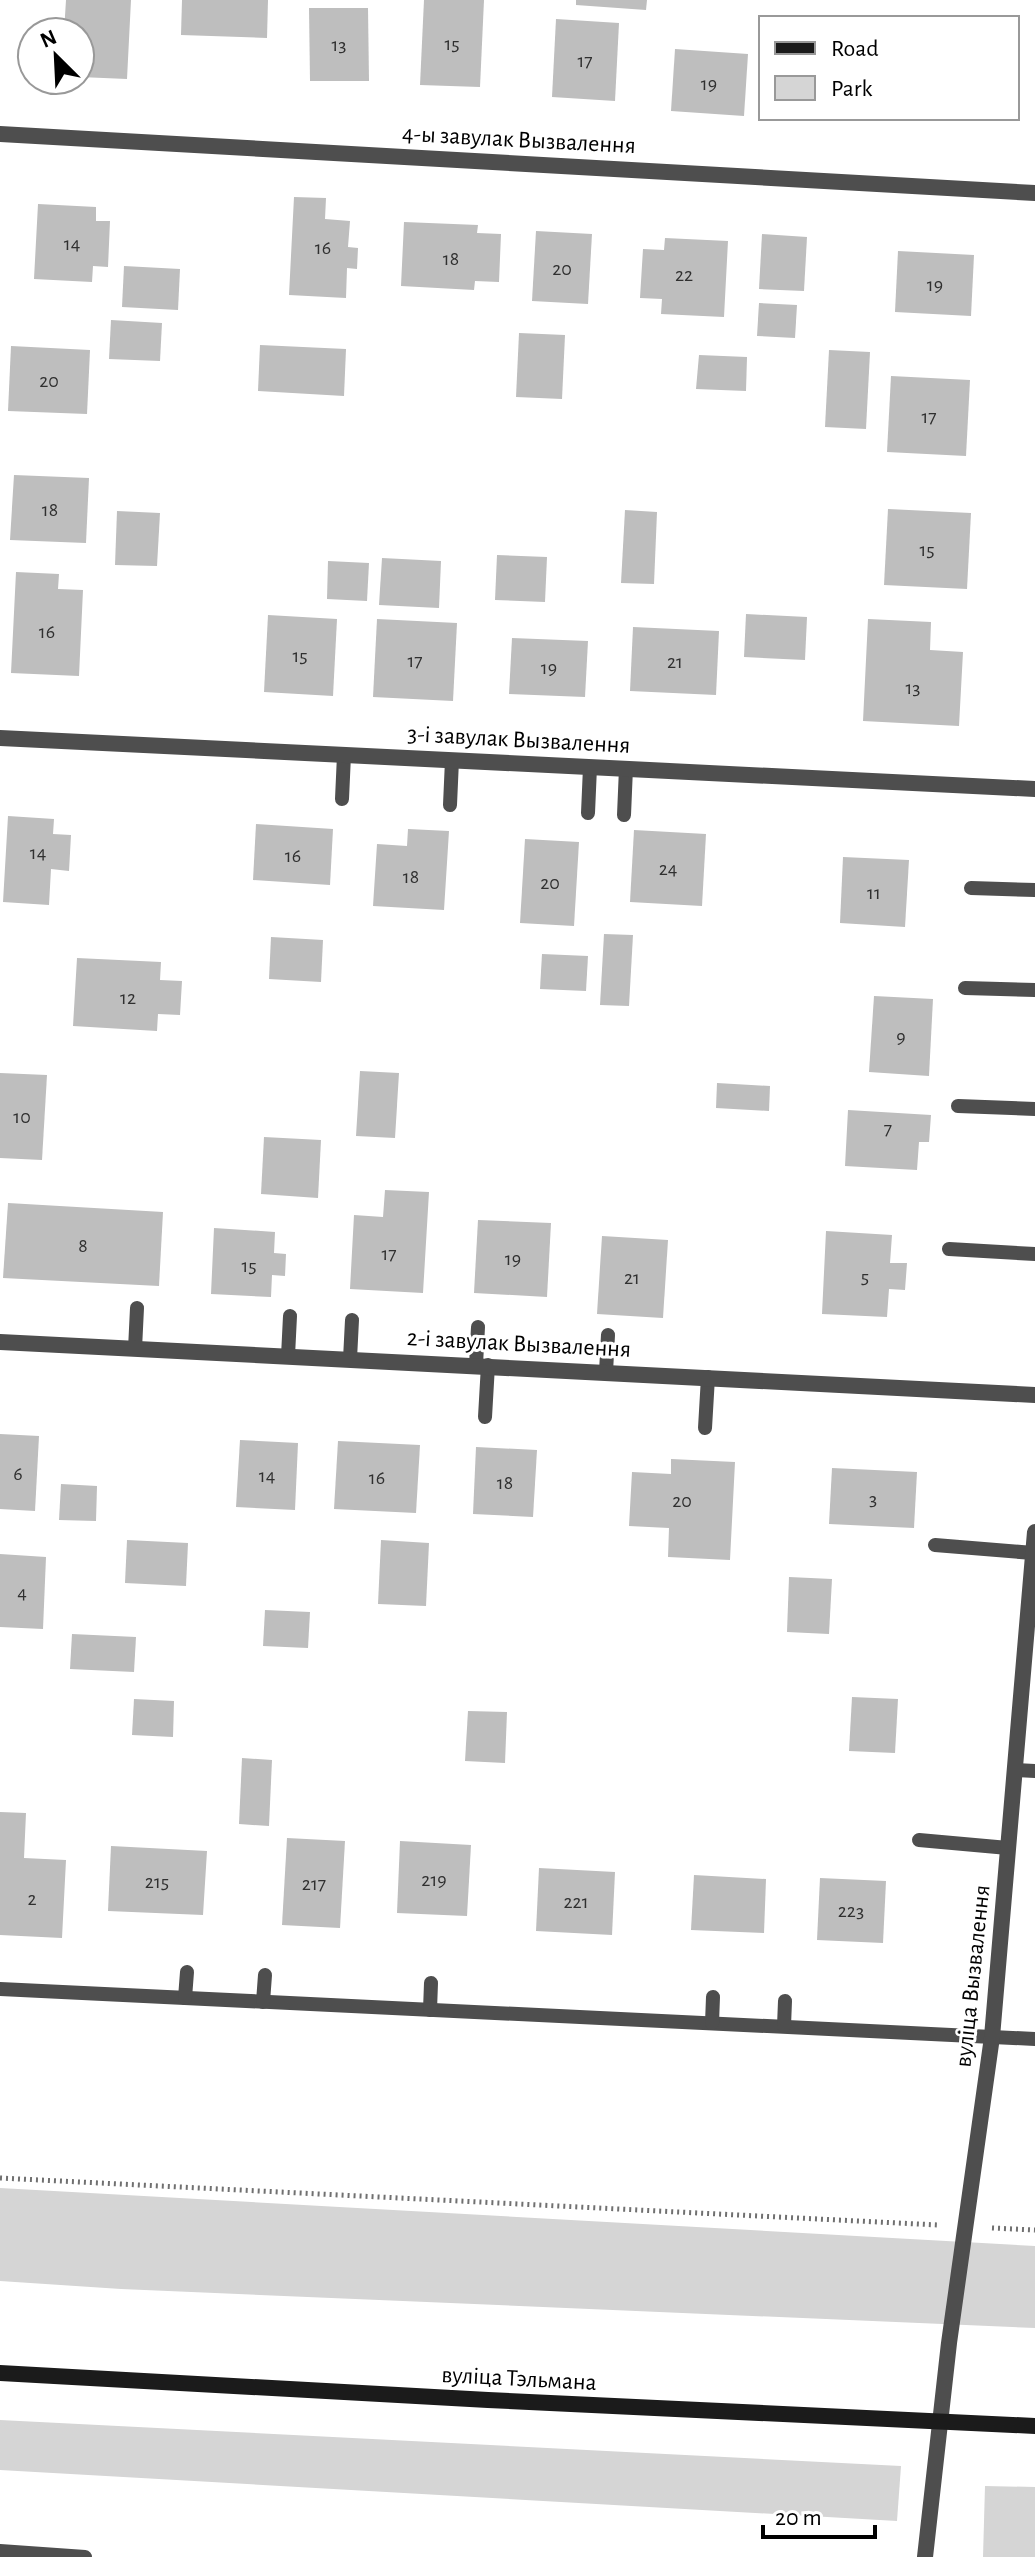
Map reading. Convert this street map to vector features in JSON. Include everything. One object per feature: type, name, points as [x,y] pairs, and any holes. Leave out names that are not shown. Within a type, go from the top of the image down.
[{"type":"main road","name":"вуліца Тэльмана","points":[[0,2373],[472,2400],[1035,2426]]},
{"type":"street","name":"4-ы завулак Вызвалення","points":[[0,134],[1035,193]]},
{"type":"street","name":"3-і завулак Вызвалення","points":[[0,738],[1035,789]]},
{"type":"street","name":"2-і завулак Вызвалення","points":[[0,1342],[1035,1395]]},
{"type":"street","name":"вуліца Вызвалення","points":[[925,2557],[992,2037],[1035,1532]]},
{"type":"lane","points":[[342,799],[344,755]]},
{"type":"lane","points":[[450,805],[452,760]]},
{"type":"lane","points":[[588,813],[590,767]]},
{"type":"lane","points":[[624,815],[626,768]]},
{"type":"lane","points":[[971,888],[1035,890]]},
{"type":"lane","points":[[965,988],[1035,990]]},
{"type":"lane","points":[[958,1106],[1035,1109]]},
{"type":"lane","points":[[949,1249],[1035,1254]]},
{"type":"lane","points":[[135,1349],[137,1308]]},
{"type":"lane","points":[[288,1356],[290,1316]]},
{"type":"lane","points":[[350,1359],[352,1320]]},
{"type":"lane","points":[[478,1327],[485,1417]]},
{"type":"lane","points":[[606,1372],[608,1335]]},
{"type":"lane","points":[[705,1428],[708,1377]]},
{"type":"lane","points":[[935,1545],[1033,1553]]},
{"type":"lane","points":[[1015,1770],[1035,1771]]},
{"type":"lane","points":[[919,1840],[1008,1848]]},
{"type":"lane","points":[[185,1998],[187,1972]]},
{"type":"lane","points":[[263,2002],[265,1975]]},
{"type":"lane","points":[[430,2010],[431,1983]]},
{"type":"lane","points":[[0,1989],[1035,2039]]},
{"type":"lane","points":[[712,2023],[713,1997]]},
{"type":"lane","points":[[784,2026],[785,2001]]},
{"type":"lane","points":[[0,2551],[85,2557]]},
{"type":"path","points":[[0,2178],[1035,2230]]},
{"type":"green space","points":[[0,2188],[1035,2246],[1035,2328],[121,2289],[0,2281]]},
{"type":"green space","points":[[0,2420],[901,2466],[897,2521],[0,2470]]},
{"type":"green space","points":[[985,2486],[1035,2487],[1035,2557],[983,2557]]},
{"type":"building","points":[[66,0],[131,0],[127,79],[96,78],[96,16],[65,16]]},
{"type":"building","points":[[182,0],[268,0],[267,38],[181,35]]},
{"type":"building","points":[[424,0],[484,0],[480,87],[420,85]]},
{"type":"building","points":[[576,0],[647,0],[646,10],[576,5]]},
{"type":"building","points":[[309,8],[368,8],[369,81],[310,81]]},
{"type":"building","points":[[556,19],[619,23],[615,101],[552,97]]},
{"type":"building","points":[[675,49],[748,54],[744,116],[671,111]]},
{"type":"building","points":[[294,197],[326,198],[325,219],[350,221],[348,247],[358,248],[357,269],[347,268],[346,298],[289,295]]},
{"type":"building","points":[[38,204],[96,207],[96,221],[110,221],[108,267],[93,266],[92,282],[34,279]]},
{"type":"building","points":[[404,222],[478,225],[477,233],[501,234],[499,282],[475,281],[474,290],[401,286]]},
{"type":"building","points":[[536,231],[592,234],[588,304],[532,301]]},
{"type":"building","points":[[762,234],[807,237],[804,291],[759,289]]},
{"type":"building","points":[[665,238],[728,241],[724,317],[661,314],[662,299],[640,298],[643,249],[664,250]]},
{"type":"building","points":[[898,251],[974,255],[971,316],[895,312]]},
{"type":"building","points":[[124,266],[180,269],[178,310],[122,307]]},
{"type":"building","points":[[759,303],[797,305],[795,338],[757,336]]},
{"type":"building","points":[[111,320],[162,323],[160,361],[109,359]]},
{"type":"building","points":[[519,333],[565,335],[562,399],[516,397]]},
{"type":"building","points":[[260,345],[346,349],[344,396],[258,391]]},
{"type":"building","points":[[11,346],[90,350],[87,414],[8,411]]},
{"type":"building","points":[[829,350],[870,352],[866,429],[825,427]]},
{"type":"building","points":[[699,355],[747,357],[746,391],[696,389]]},
{"type":"building","points":[[891,376],[970,380],[966,456],[887,452]]},
{"type":"building","points":[[14,475],[89,478],[86,543],[10,540]]},
{"type":"building","points":[[888,509],[971,513],[967,589],[884,585]]},
{"type":"building","points":[[625,510],[657,512],[654,584],[621,583]]},
{"type":"building","points":[[117,511],[160,513],[157,566],[115,565]]},
{"type":"building","points":[[497,555],[547,557],[545,602],[495,600]]},
{"type":"building","points":[[382,558],[441,561],[439,608],[379,605]]},
{"type":"building","points":[[328,561],[369,563],[367,601],[327,599]]},
{"type":"building","points":[[16,572],[59,574],[58,589],[83,590],[79,676],[11,673]]},
{"type":"building","points":[[746,614],[807,617],[805,660],[744,657]]},
{"type":"building","points":[[268,615],[337,619],[333,696],[264,692]]},
{"type":"building","points":[[377,619],[457,623],[453,701],[373,697]]},
{"type":"building","points":[[868,619],[931,622],[930,650],[963,652],[959,726],[863,721]]},
{"type":"building","points":[[633,627],[719,631],[716,695],[630,691]]},
{"type":"building","points":[[512,638],[588,641],[585,697],[509,694]]},
{"type":"building","points":[[8,816],[54,819],[53,834],[71,835],[69,871],[51,869],[49,905],[3,902]]},
{"type":"building","points":[[256,824],[333,829],[330,885],[253,880]]},
{"type":"building","points":[[408,829],[449,831],[444,910],[373,906],[377,844],[407,846]]},
{"type":"building","points":[[634,830],[706,834],[702,906],[630,902]]},
{"type":"building","points":[[525,839],[579,842],[574,926],[520,923]]},
{"type":"building","points":[[843,857],[909,860],[905,927],[840,923]]},
{"type":"building","points":[[604,934],[633,935],[629,1006],[600,1005]]},
{"type":"building","points":[[271,937],[323,940],[321,982],[269,979]]},
{"type":"building","points":[[542,954],[588,956],[586,991],[540,989]]},
{"type":"building","points":[[77,958],[161,962],[160,980],[182,981],[180,1015],[158,1014],[157,1031],[73,1026]]},
{"type":"building","points":[[874,996],[933,999],[929,1076],[869,1072]]},
{"type":"building","points":[[360,1071],[399,1073],[395,1138],[356,1136]]},
{"type":"building","points":[[0,1073],[47,1075],[42,1160],[0,1158]]},
{"type":"building","points":[[717,1083],[770,1086],[769,1111],[716,1108]]},
{"type":"building","points":[[848,1110],[931,1115],[929,1142],[919,1142],[917,1170],[845,1166]]},
{"type":"building","points":[[264,1137],[321,1140],[318,1198],[261,1194]]},
{"type":"building","points":[[385,1190],[429,1192],[423,1293],[350,1289],[354,1215],[383,1217]]},
{"type":"building","points":[[8,1203],[163,1212],[159,1286],[3,1278]]},
{"type":"building","points":[[478,1220],[551,1223],[547,1297],[474,1293]]},
{"type":"building","points":[[214,1228],[275,1232],[274,1253],[286,1254],[285,1276],[272,1275],[271,1297],[211,1294]]},
{"type":"building","points":[[826,1231],[892,1235],[890,1263],[907,1263],[905,1290],[889,1289],[887,1317],[822,1314]]},
{"type":"building","points":[[602,1236],[668,1240],[663,1318],[597,1314]]},
{"type":"building","points":[[0,1434],[39,1436],[35,1511],[0,1509]]},
{"type":"building","points":[[240,1440],[298,1443],[295,1510],[236,1507]]},
{"type":"building","points":[[338,1441],[420,1445],[416,1513],[334,1509]]},
{"type":"building","points":[[476,1447],[537,1450],[533,1517],[473,1514]]},
{"type":"building","points":[[671,1459],[735,1462],[730,1560],[668,1557],[669,1528],[629,1526],[632,1472],[671,1474]]},
{"type":"building","points":[[832,1468],[917,1472],[914,1528],[829,1524]]},
{"type":"building","points":[[61,1484],[97,1486],[96,1521],[59,1520]]},
{"type":"building","points":[[127,1540],[188,1543],[186,1586],[125,1583]]},
{"type":"building","points":[[381,1540],[429,1543],[426,1606],[378,1604]]},
{"type":"building","points":[[0,1554],[46,1557],[43,1629],[0,1627]]},
{"type":"building","points":[[789,1577],[832,1579],[829,1634],[787,1632]]},
{"type":"building","points":[[265,1610],[310,1612],[308,1648],[263,1646]]},
{"type":"building","points":[[72,1634],[136,1637],[134,1672],[70,1669]]},
{"type":"building","points":[[852,1697],[898,1699],[895,1753],[849,1751]]},
{"type":"building","points":[[134,1699],[174,1701],[173,1737],[132,1735]]},
{"type":"building","points":[[468,1711],[507,1712],[505,1763],[465,1761]]},
{"type":"building","points":[[242,1758],[272,1760],[269,1826],[239,1824]]},
{"type":"building","points":[[0,1812],[26,1813],[24,1858],[66,1860],[62,1938],[0,1935]]},
{"type":"building","points":[[287,1838],[345,1841],[340,1928],[282,1925]]},
{"type":"building","points":[[400,1841],[471,1845],[467,1916],[397,1913]]},
{"type":"building","points":[[111,1846],[207,1851],[203,1915],[108,1911]]},
{"type":"building","points":[[539,1868],[615,1872],[612,1935],[536,1931]]},
{"type":"building","points":[[694,1875],[766,1879],[764,1933],[691,1930]]},
{"type":"building","points":[[820,1878],[886,1881],[883,1943],[817,1940]]}]
